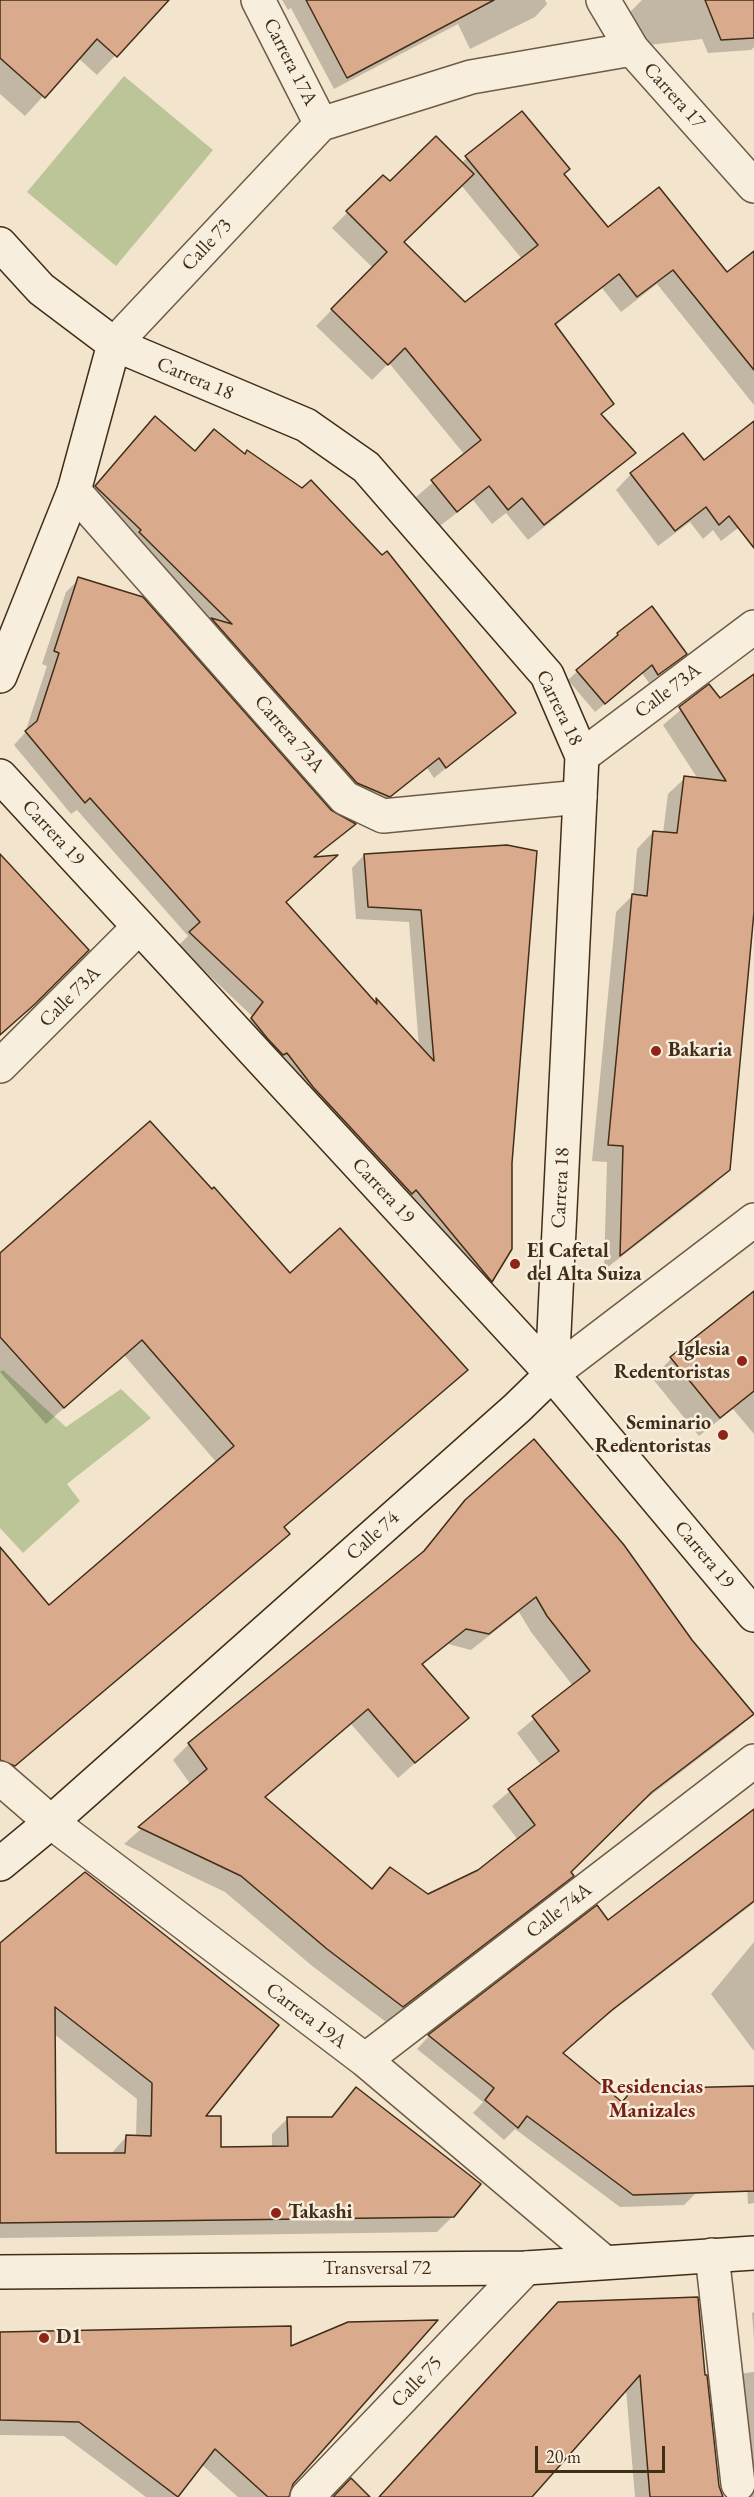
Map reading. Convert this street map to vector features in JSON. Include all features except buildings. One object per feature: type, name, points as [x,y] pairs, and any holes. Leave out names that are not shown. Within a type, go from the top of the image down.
[{"type":"street","name":"Carrera 17A","points":[[258,0],[321,124]]},
{"type":"street","name":"Carrera 17","points":[[603,0],[632,49],[754,186]]},
{"type":"street","name":"Calle 73","points":[[0,676],[74,491],[114,344],[321,124],[471,77],[632,49]]},
{"type":"street","name":"Carrera 18","points":[[0,244],[41,289],[114,344],[306,426],[366,467],[547,675],[582,756],[552,1374]]},
{"type":"street","name":"Carrera 73A","points":[[74,491],[345,798],[383,816],[580,797]]},
{"type":"street","name":"Calle 73A","points":[[582,756],[754,627]]},
{"type":"street","name":"Carrera 19","points":[[0,776],[552,1374],[754,1615]]},
{"type":"street","name":"Calle 73A","points":[[0,1066],[139,927]]},
{"type":"street","name":"Calle 74","points":[[0,1864],[51,1822],[517,1408],[552,1374],[754,1220]]},
{"type":"street","name":"Calle 74A","points":[[365,2060],[754,1761]]},
{"type":"street","name":"Carrera 19A","points":[[0,1778],[51,1822],[365,2060],[604,2262]]},
{"type":"street","name":"Transversal 72","points":[[0,2272],[526,2268],[754,2253]]},
{"type":"street","points":[[712,2255],[738,2484]]},
{"type":"street","name":"Calle 75","points":[[307,2497],[526,2268]]},
{"type":"green space","points":[[124,76],[213,150],[116,266],[27,192]]},
{"type":"green space","points":[[3,1370],[66,1427],[121,1389],[151,1418],[67,1484],[80,1501],[23,1553],[0,1528],[0,1372]]},
{"type":"place","name":"Bakaria","points":[[656,1051]]},
{"type":"place","name":"El Cafetal del Alta Suiza","points":[[515,1264]]},
{"type":"place","name":"Iglesia Redentoristas","points":[[742,1361]]},
{"type":"place","name":"Seminario Redentoristas","points":[[723,1435]]},
{"type":"place","name":"Takashi","points":[[276,2213]]},
{"type":"place","name":"D1","points":[[44,2338]]},
{"type":"district","name":"Residencias Manizales","points":[[652,2099]]}]
